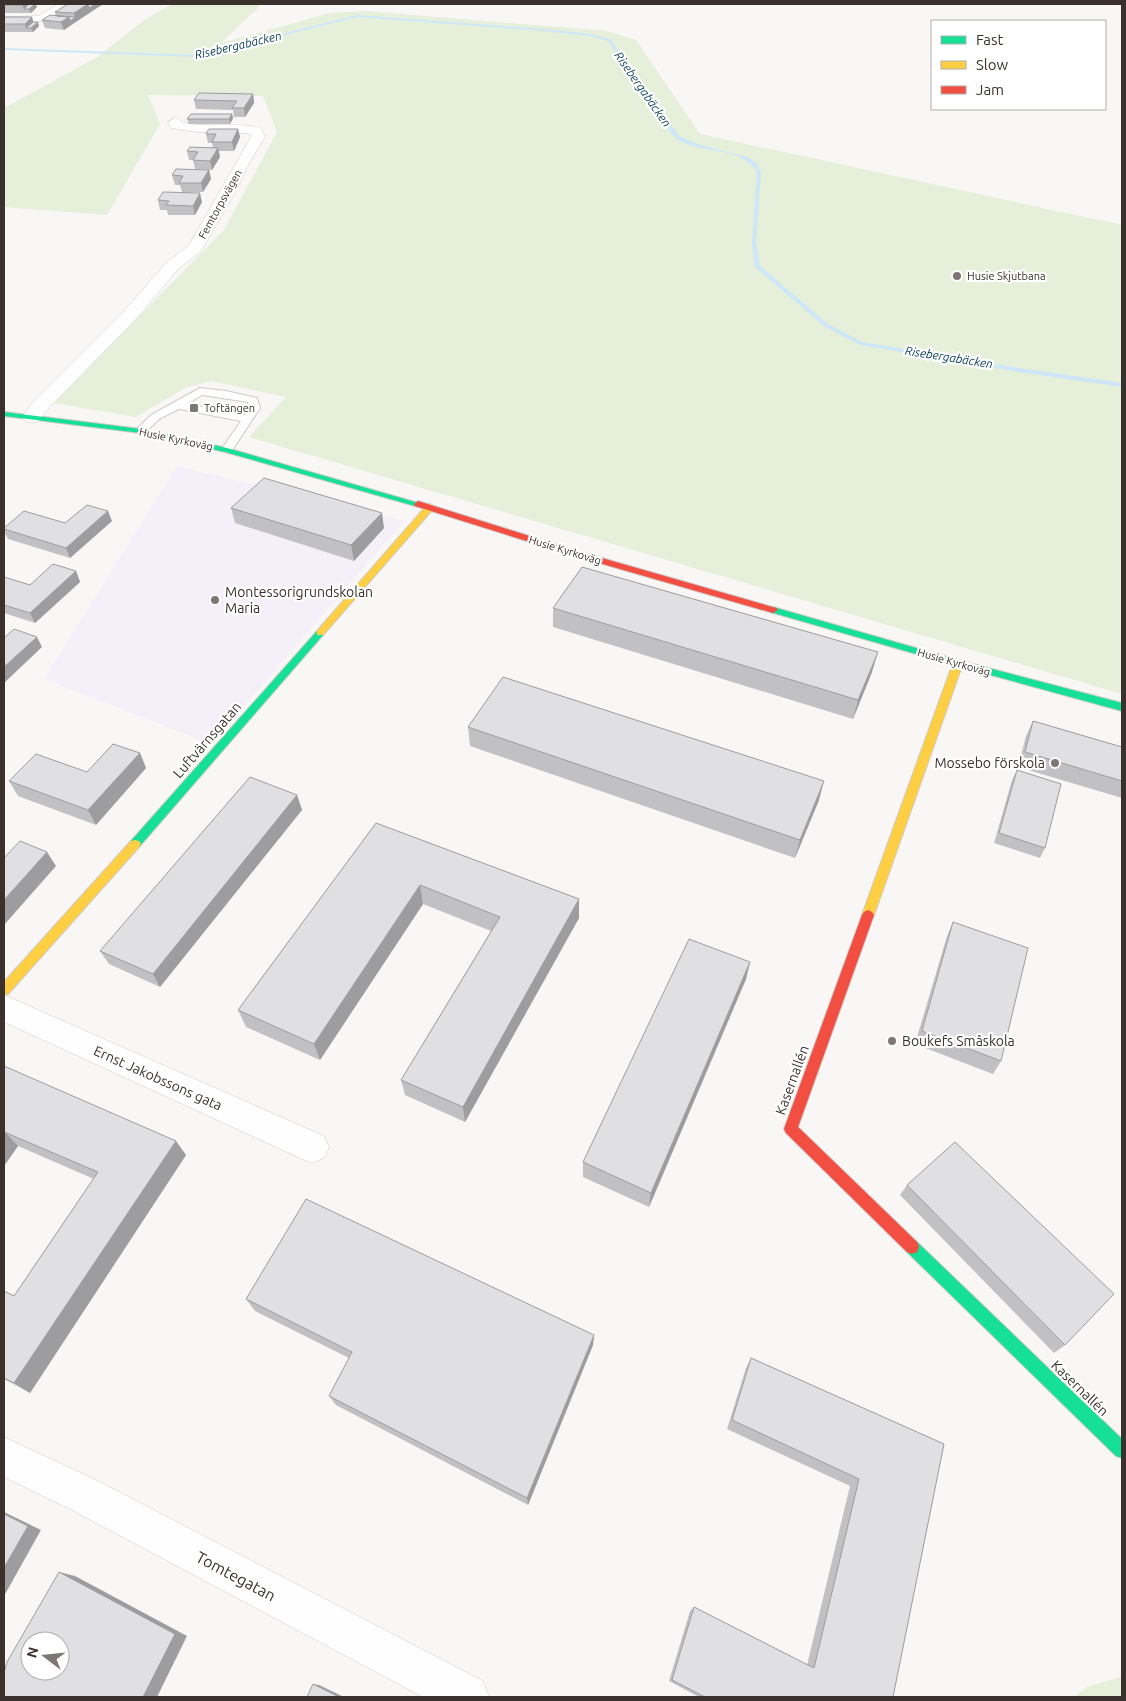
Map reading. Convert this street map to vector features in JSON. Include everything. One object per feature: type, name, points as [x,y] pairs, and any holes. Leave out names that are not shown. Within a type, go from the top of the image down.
[{"type":"street","points":[[4,20],[42,19],[65,4]]},
{"type":"street","name":"Femtorpsvägen","points":[[32,417],[39,407],[130,315],[172,266],[195,248],[258,137],[256,132],[247,129],[191,129],[176,125],[175,122]]},
{"type":"street","name":"Husie Kyrkoväg","points":[[4,414],[141,431],[227,450],[430,507],[571,552],[958,663],[1122,707]]},
{"type":"street","name":"Luftvärnsgatan","points":[[4,990],[117,866],[430,507]]},
{"type":"street","name":"Kasernallén","points":[[958,663],[791,1129],[1122,1450]]},
{"type":"street","name":"Ernst Jakobssons gata","points":[[4,1008],[312,1147]]},
{"type":"street","name":"Tomtegatan","points":[[4,1456],[92,1500],[467,1697]]},
{"type":"lane","points":[[141,431],[155,417],[200,391],[253,400],[254,408],[227,450]]},
{"type":"lane","points":[[177,405],[248,419]]},
{"type":"shaded area","name":"Montessorigrundskolan Maria","points":[[177,466],[404,521],[211,744],[44,679]]},
{"type":"green space","points":[[172,4],[262,4],[221,43],[330,13],[365,11],[607,31],[636,40],[700,134],[1122,225],[1122,694],[249,437],[286,397],[211,381],[185,388],[136,417],[54,403],[224,230],[277,132],[263,96],[148,95],[160,124],[107,215],[4,207],[4,108],[96,58],[146,19]]},
{"type":"green space","points":[[1122,1677],[1122,1697],[1074,1697],[1089,1686]]},
{"type":"building","points":[[4,4],[24,4],[4,5]]},
{"type":"building","points":[[29,4],[35,4],[29,9],[24,9]]},
{"type":"building","points":[[68,4],[88,4],[74,13],[55,12]]},
{"type":"building","points":[[50,15],[69,17],[61,22],[42,20]]},
{"type":"building","points":[[57,16],[76,17],[70,21],[69,17]]},
{"type":"building","points":[[4,17],[32,17],[25,24],[4,24]]},
{"type":"building","points":[[33,22],[38,22],[31,28],[26,28]]},
{"type":"building","points":[[199,93],[253,94],[244,108],[232,108],[237,101],[194,100]]},
{"type":"building","points":[[191,114],[232,114],[229,119],[187,119]]},
{"type":"building","points":[[209,129],[238,129],[232,142],[212,142],[216,134],[206,134]]},
{"type":"building","points":[[190,147],[218,148],[210,161],[193,160],[198,152],[187,151]]},
{"type":"building","points":[[176,169],[209,170],[201,183],[179,183],[183,176],[172,175]]},
{"type":"building","points":[[163,192],[200,193],[193,206],[166,205],[169,201],[158,200]]},
{"type":"building","points":[[264,478],[382,513],[351,545],[231,508]]},
{"type":"building","points":[[87,505],[108,511],[66,548],[4,529],[24,511],[65,523]]},
{"type":"building","points":[[53,564],[76,571],[30,613],[4,605],[4,577],[30,585]]},
{"type":"building","points":[[582,567],[878,652],[858,700],[553,608]]},
{"type":"building","points":[[14,629],[37,637],[4,667],[4,638]]},
{"type":"building","points":[[503,677],[824,781],[800,840],[468,727]]},
{"type":"building","points":[[1033,721],[1122,747],[1122,781],[1025,752]]},
{"type":"building","points":[[113,744],[140,753],[88,810],[9,781],[36,754],[87,772]]},
{"type":"building","points":[[1017,770],[1061,784],[1045,848],[999,833]]},
{"type":"building","points":[[250,777],[297,795],[153,974],[100,951]]},
{"type":"building","points":[[376,823],[579,899],[463,1107],[401,1080],[500,917],[420,885],[314,1044],[238,1010]]},
{"type":"building","points":[[20,841],[47,852],[4,900],[4,858]]},
{"type":"building","points":[[953,922],[1028,948],[1001,1061],[922,1031]]},
{"type":"building","points":[[689,939],[750,962],[651,1193],[583,1162]]},
{"type":"building","points":[[4,1066],[176,1141],[14,1383],[4,1378],[4,1291],[14,1296],[98,1172],[4,1132]]},
{"type":"building","points":[[955,1142],[1114,1294],[1065,1345],[907,1185]]},
{"type":"building","points":[[306,1199],[594,1335],[527,1498],[329,1396],[352,1352],[246,1299]]},
{"type":"building","points":[[751,1358],[944,1444],[893,1697],[705,1697],[672,1680],[694,1607],[814,1668],[859,1479],[732,1420]]},
{"type":"building","points":[[4,1514],[28,1526],[4,1568]]},
{"type":"building","points":[[59,1572],[175,1634],[143,1697],[4,1697],[4,1673],[7,1662],[20,1640],[20,1681],[70,1681],[70,1631],[25,1631]]},
{"type":"building","points":[[313,1684],[339,1697],[307,1697]]},
{"type":"waterway","name":"Risebergabäcken","points":[[4,49],[197,56],[357,16],[544,30],[590,35],[609,40],[677,137],[686,142],[737,155],[754,164],[759,172],[754,243],[758,267],[826,325],[860,343],[1122,385]]},
{"type":"traffic: fast","points":[[4,414],[141,431],[227,450],[418,504]]},
{"type":"traffic: fast","points":[[773,610],[958,663],[1122,707]]},
{"type":"traffic: fast","points":[[135,844],[320,633]]},
{"type":"traffic: fast","points":[[912,1247],[1122,1450]]},
{"type":"traffic: slow","points":[[320,633],[430,507]]},
{"type":"traffic: slow","points":[[868,915],[958,663]]},
{"type":"traffic: slow","points":[[4,990],[135,844]]},
{"type":"traffic: jam","points":[[418,504],[571,552],[773,610]]},
{"type":"traffic: jam","points":[[868,915],[791,1129],[912,1247]]},
{"type":"place","name":"Husie Skjutbana","points":[[957,276]]},
{"type":"place","name":"Toftängen","points":[[194,408]]},
{"type":"place","name":"Montessorigrundskolan Maria","points":[[215,600]]},
{"type":"place","name":"Mossebo förskola","points":[[1055,763]]},
{"type":"place","name":"Boukefs Småskola","points":[[892,1041]]}]
